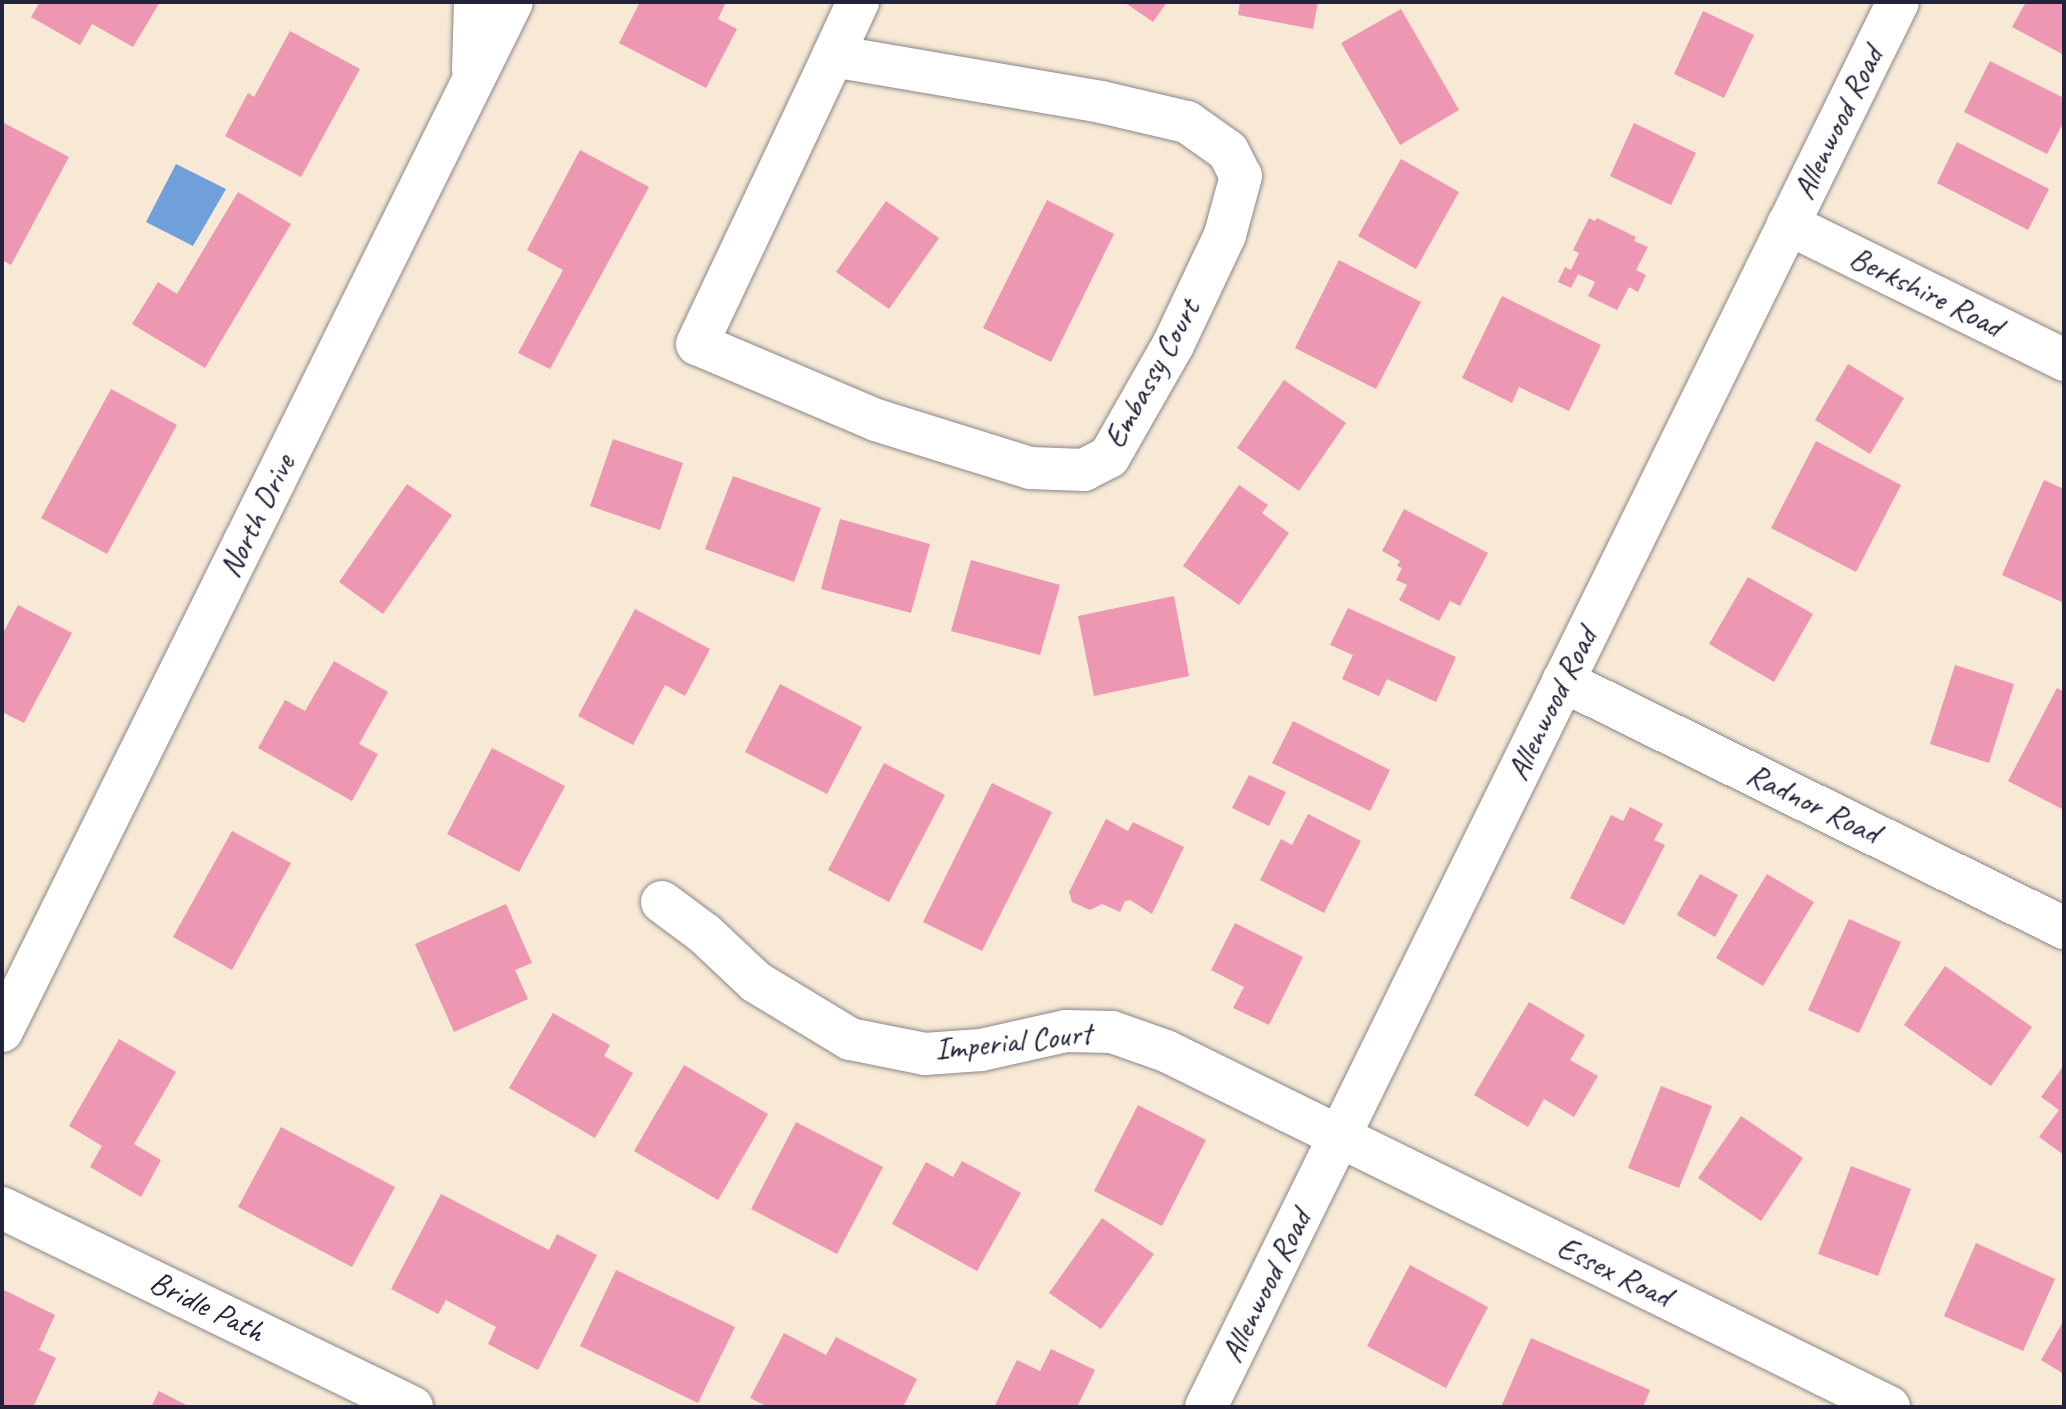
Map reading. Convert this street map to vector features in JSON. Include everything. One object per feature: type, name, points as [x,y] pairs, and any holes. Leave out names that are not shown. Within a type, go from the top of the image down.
[{"type":"street","points":[[473,80],[475,2]]},
{"type":"street","name":"North Drive","points":[[2,1031],[512,2]]},
{"type":"street","name":"Embassy Court","points":[[833,56],[1101,102],[1187,122],[1228,151],[1241,176],[1225,235],[1173,345],[1109,457],[1084,470],[1030,468],[876,420],[697,344],[858,2]]},
{"type":"street","name":"Allenwood Road","points":[[1206,1407],[1898,2]]},
{"type":"street","name":"Berkshire Road","points":[[1788,224],[2064,360]]},
{"type":"street","name":"Radnor Road","points":[[1563,681],[2064,928]]},
{"type":"street","name":"Imperial Court","points":[[662,902],[705,934],[756,982],[850,1039],[925,1054],[981,1050],[1066,1031],[1112,1032],[1166,1051],[1339,1137]]},
{"type":"street","name":"Essex Road","points":[[1339,1137],[1889,1407]]},
{"type":"street","name":"Bridle Path","points":[[2,1208],[412,1407]]},
{"type":"water","points":[[176,164],[226,189],[193,246],[146,222]]},
{"type":"building","points":[[40,2],[160,2],[133,47],[92,24],[80,45],[31,17]]},
{"type":"building","points":[[640,2],[726,2],[718,19],[737,29],[706,88],[619,43]]},
{"type":"building","points":[[1124,2],[1167,2],[1153,22]]},
{"type":"building","points":[[1240,2],[1318,2],[1313,29],[1238,15]]},
{"type":"building","points":[[2026,2],[2064,4],[2064,55],[2012,27]]},
{"type":"building","points":[[1401,9],[1459,110],[1400,145],[1341,43]]},
{"type":"building","points":[[1703,11],[1754,35],[1724,98],[1674,74]]},
{"type":"building","points":[[290,31],[360,69],[301,177],[225,136],[248,93],[254,97]]},
{"type":"building","points":[[1990,61],[2064,98],[2064,121],[2047,154],[1964,112]]},
{"type":"building","points":[[2,122],[69,157],[11,265],[2,260]]},
{"type":"building","points":[[1634,123],[1696,153],[1671,205],[1610,176]]},
{"type":"building","points":[[1957,142],[2049,189],[2028,230],[1937,183]]},
{"type":"building","points":[[580,150],[649,187],[550,369],[518,353],[563,270],[527,250]]},
{"type":"building","points":[[1401,159],[1459,192],[1416,269],[1358,236]]},
{"type":"building","points":[[238,192],[291,224],[205,368],[132,324],[158,282],[177,294]]},
{"type":"building","points":[[1047,200],[1114,234],[1051,362],[983,328]]},
{"type":"building","points":[[886,201],[939,238],[889,309],[836,272]]},
{"type":"building","points":[[1589,218],[1595,221],[1597,218],[1636,237],[1634,241],[1648,247],[1636,270],[1646,275],[1638,292],[1629,287],[1617,310],[1588,296],[1595,282],[1578,274],[1571,288],[1558,282],[1565,267],[1571,270],[1579,253],[1573,250]]},
{"type":"building","points":[[1339,260],[1421,302],[1376,389],[1295,348]]},
{"type":"building","points":[[1502,296],[1601,345],[1569,411],[1519,387],[1512,403],[1462,378]]},
{"type":"building","points":[[1848,364],[1904,398],[1870,454],[1815,420]]},
{"type":"building","points":[[1284,380],[1346,423],[1299,491],[1237,448]]},
{"type":"building","points":[[111,389],[177,425],[107,554],[41,518]]},
{"type":"building","points":[[613,439],[683,463],[660,530],[590,506]]},
{"type":"building","points":[[1816,441],[1901,485],[1856,572],[1771,528]]},
{"type":"building","points":[[733,476],[821,508],[794,582],[705,549]]},
{"type":"building","points":[[2044,480],[2064,489],[2064,603],[2002,575]]},
{"type":"building","points":[[407,484],[452,515],[383,614],[339,582]]},
{"type":"building","points":[[1239,485],[1268,505],[1262,513],[1289,533],[1239,605],[1183,566]]},
{"type":"building","points":[[1404,509],[1488,553],[1460,606],[1450,601],[1439,621],[1399,600],[1407,585],[1396,580],[1402,568],[1397,566],[1400,561],[1382,551]]},
{"type":"building","points":[[840,519],[930,544],[911,613],[821,589]]},
{"type":"building","points":[[971,560],[1060,585],[1040,655],[951,631]]},
{"type":"building","points":[[1748,577],[1813,614],[1774,682],[1709,644]]},
{"type":"building","points":[[1174,596],[1189,676],[1094,696],[1078,616]]},
{"type":"building","points":[[18,605],[72,633],[24,723],[2,712],[2,635]]},
{"type":"building","points":[[1348,608],[1456,657],[1436,702],[1387,679],[1379,696],[1342,679],[1353,655],[1330,645]]},
{"type":"building","points":[[635,609],[710,649],[685,696],[665,685],[633,745],[578,716]]},
{"type":"building","points":[[334,661],[388,692],[359,744],[378,754],[352,801],[258,748],[285,700],[305,711]]},
{"type":"building","points":[[1955,665],[2014,684],[1989,763],[1930,744]]},
{"type":"building","points":[[780,684],[862,727],[827,794],[745,752]]},
{"type":"building","points":[[2057,688],[2064,692],[2064,810],[2008,781]]},
{"type":"building","points":[[1293,721],[1390,770],[1370,811],[1272,763]]},
{"type":"building","points":[[492,748],[565,786],[519,872],[447,834]]},
{"type":"building","points":[[884,763],[945,795],[889,902],[828,870]]},
{"type":"building","points":[[1249,775],[1286,792],[1269,826],[1232,808]]},
{"type":"building","points":[[992,783],[1052,812],[982,951],[923,922]]},
{"type":"building","points":[[1630,807],[1663,824],[1654,840],[1665,845],[1624,925],[1570,898],[1611,815],[1623,821]]},
{"type":"building","points":[[1308,814],[1361,841],[1324,913],[1260,880],[1281,839],[1292,845]]},
{"type":"building","points":[[1106,819],[1128,831],[1133,822],[1184,847],[1152,914],[1130,900],[1125,901],[1120,912],[1102,904],[1090,910],[1072,902],[1069,892]]},
{"type":"building","points":[[232,831],[291,863],[232,970],[173,937]]},
{"type":"building","points":[[1700,874],[1738,895],[1715,937],[1677,915]]},
{"type":"building","points":[[1767,874],[1814,902],[1763,986],[1716,958]]},
{"type":"building","points":[[506,904],[532,963],[515,970],[528,999],[454,1032],[415,944]]},
{"type":"building","points":[[1849,919],[1901,942],[1859,1033],[1808,1010]]},
{"type":"building","points":[[1235,923],[1303,957],[1269,1025],[1233,1008],[1244,987],[1211,970]]},
{"type":"building","points":[[1945,966],[2032,1027],[1991,1086],[1904,1025]]},
{"type":"building","points":[[1529,1002],[1585,1035],[1570,1060],[1598,1076],[1574,1117],[1544,1099],[1528,1127],[1474,1095]]},
{"type":"building","points":[[553,1013],[610,1045],[604,1056],[633,1073],[595,1138],[509,1088]]},
{"type":"building","points":[[119,1039],[176,1072],[134,1144],[161,1160],[141,1197],[90,1167],[102,1146],[69,1126]]},
{"type":"building","points":[[684,1065],[768,1114],[718,1200],[634,1151]]},
{"type":"building","points":[[2064,1065],[2064,1155],[2039,1137],[2059,1110],[2041,1097]]},
{"type":"building","points":[[1661,1086],[1712,1106],[1679,1188],[1628,1168]]},
{"type":"building","points":[[1138,1105],[1206,1140],[1162,1226],[1094,1191]]},
{"type":"building","points":[[1741,1116],[1803,1158],[1761,1221],[1698,1178]]},
{"type":"building","points":[[796,1122],[883,1167],[837,1254],[751,1209]]},
{"type":"building","points":[[281,1127],[395,1187],[352,1267],[238,1207]]},
{"type":"building","points":[[962,1161],[1021,1193],[977,1271],[892,1224],[926,1162],[953,1177]]},
{"type":"building","points":[[1851,1166],[1911,1189],[1878,1276],[1818,1254]]},
{"type":"building","points":[[441,1194],[549,1250],[557,1234],[597,1255],[538,1370],[488,1344],[496,1327],[446,1300],[438,1314],[391,1289]]},
{"type":"building","points":[[1102,1218],[1154,1254],[1101,1329],[1049,1293]]},
{"type":"building","points":[[1976,1243],[2055,1279],[2023,1351],[1944,1316]]},
{"type":"building","points":[[1410,1265],[1488,1307],[1446,1388],[1367,1346]]},
{"type":"building","points":[[616,1270],[735,1327],[698,1403],[580,1346]]},
{"type":"building","points":[[2,1289],[55,1315],[39,1350],[56,1358],[33,1407],[2,1407]]},
{"type":"building","points":[[2064,1320],[2064,1374],[2041,1360]]},
{"type":"building","points":[[784,1333],[826,1355],[836,1337],[917,1379],[903,1407],[768,1407],[750,1398]]},
{"type":"building","points":[[1531,1338],[1650,1390],[1643,1407],[1501,1407]]},
{"type":"building","points":[[1051,1349],[1095,1370],[1077,1407],[995,1405],[1017,1360],[1040,1371]]},
{"type":"building","points":[[159,1391],[190,1407],[151,1407]]}]
